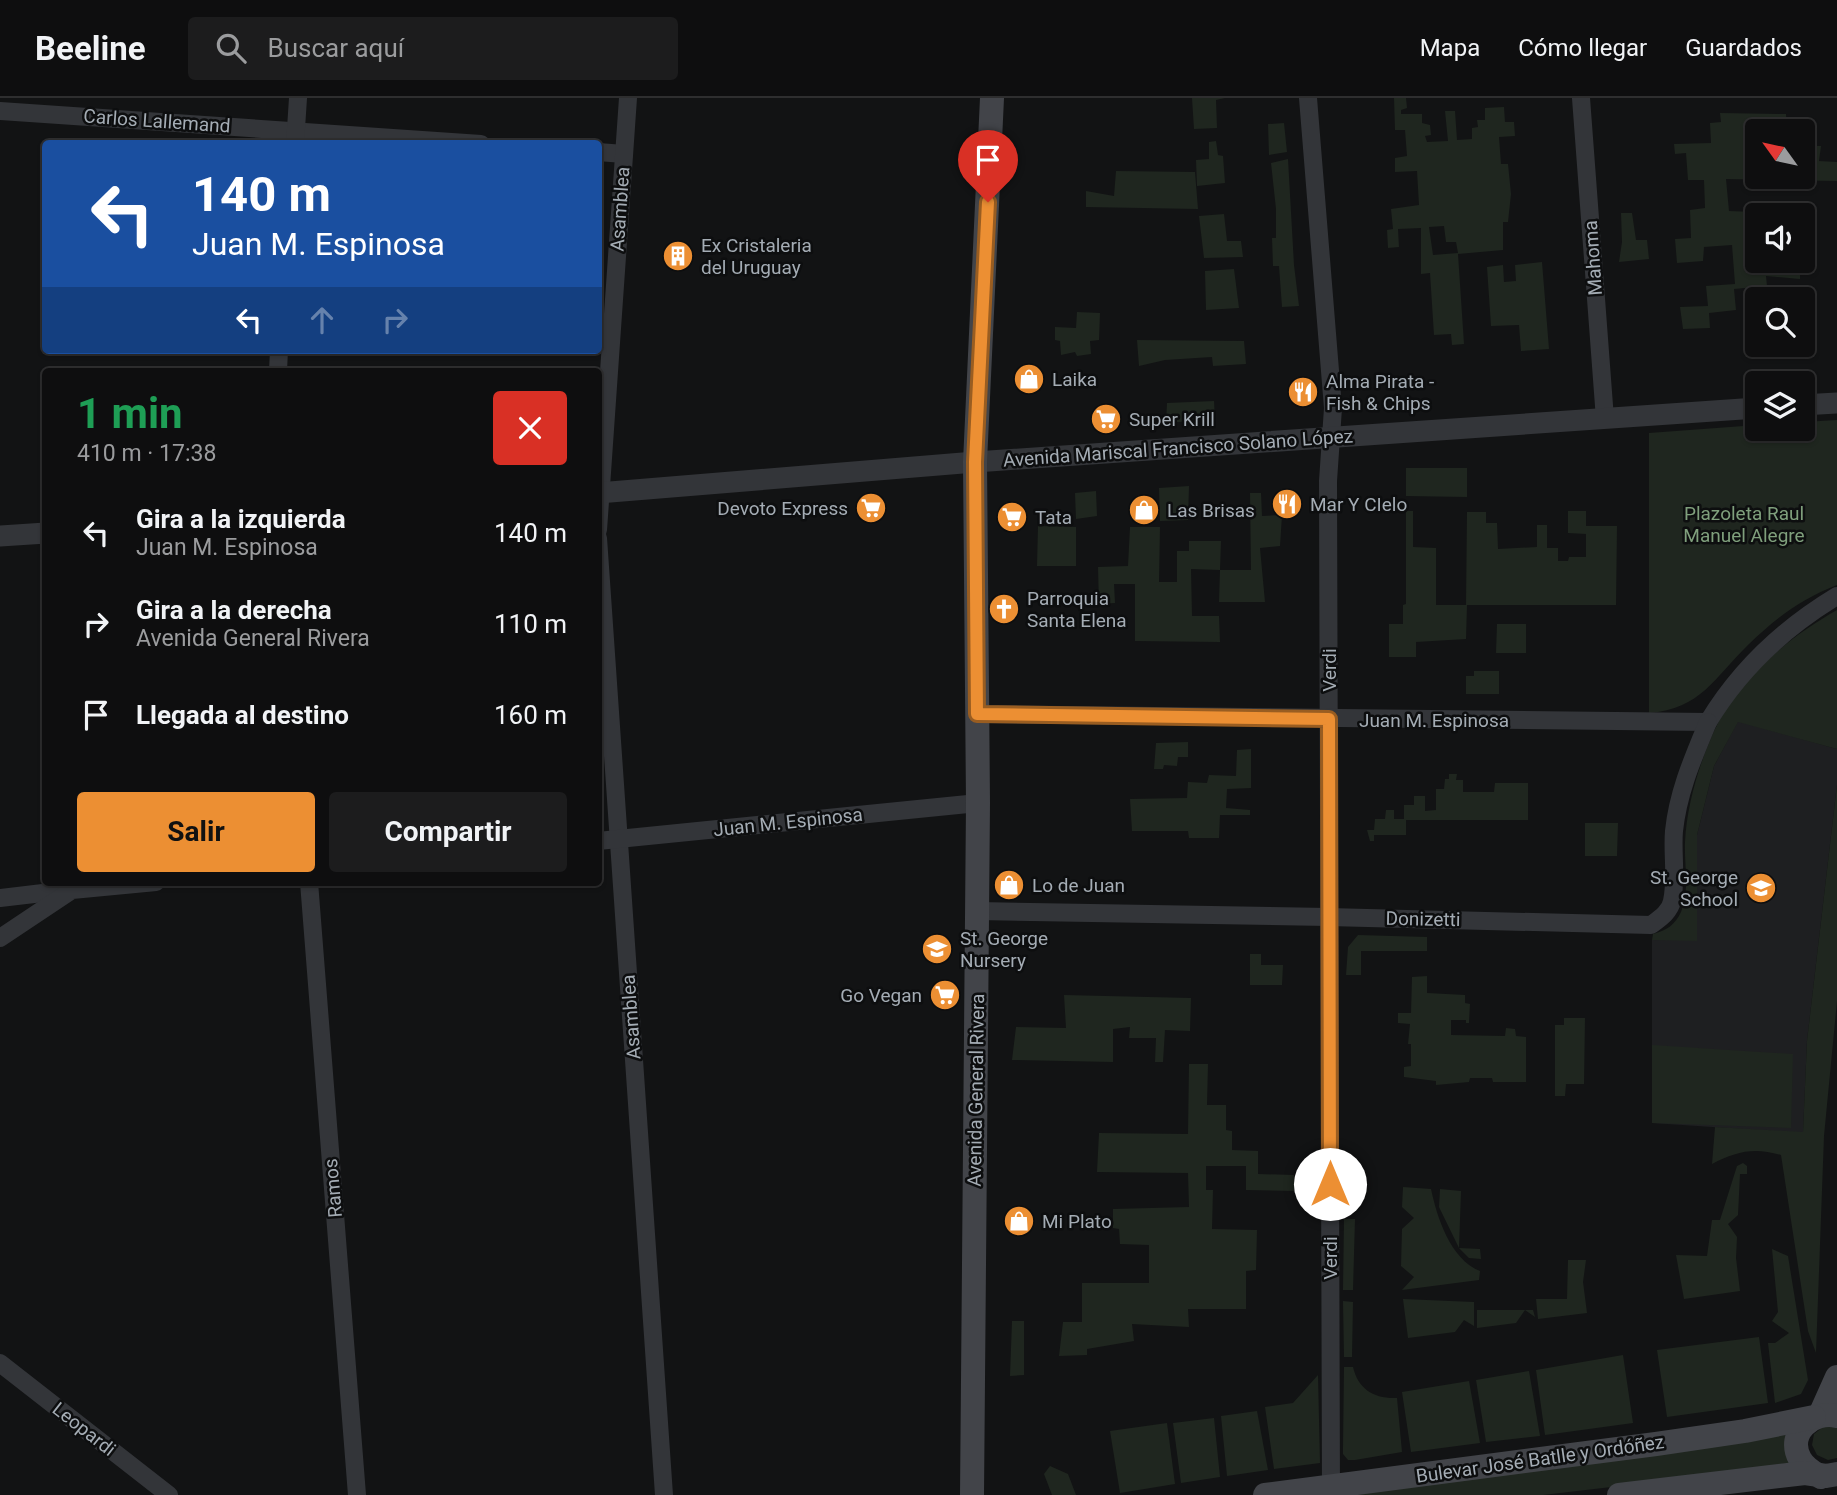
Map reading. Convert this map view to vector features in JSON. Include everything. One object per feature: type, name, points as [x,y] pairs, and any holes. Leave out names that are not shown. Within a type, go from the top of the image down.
[{"type":"main road","name":"Avenida General Rivera","points":[[972,1495],[978,803],[975,462],[992,98]]},
{"type":"main road","points":[[1837,1377],[1824,1416],[1803,1427],[1797,1440],[1801,1461],[1827,1474],[1837,1492]]},
{"type":"main road","name":"Bulevar José Batlle y Ordóñez","points":[[1265,1495],[1331,1491],[1668,1442],[1824,1416]]},
{"type":"main road","points":[[1619,1495],[1805,1473],[1827,1474]]},
{"type":"street","points":[[295,137],[298,98]]},
{"type":"street","name":"Asamblea","points":[[602,465],[628,98]]},
{"type":"street","name":"Verdi","points":[[1308,98],[1333,408],[1328,481],[1331,1491]]},
{"type":"street","name":"Mahoma","points":[[1581,98],[1605,419]]},
{"type":"street","name":"Carlos Lallemand","points":[[0,111],[295,137],[375,140]]},
{"type":"street","points":[[602,152],[624,154]]},
{"type":"street","points":[[1815,404],[1837,403]]},
{"type":"street","name":"Avenida Mariscal Francisco Solano López","points":[[602,493],[975,462],[1745,409]]},
{"type":"street","points":[[0,536],[42,533]]},
{"type":"street","name":"Asamblea","points":[[602,595],[664,1495]]},
{"type":"street","points":[[1707,722],[1742,674],[1771,643],[1807,614],[1837,596]]},
{"type":"street","name":"Juan M. Espinosa","points":[[977,714],[1707,722]]},
{"type":"street","name":"Donizetti","points":[[977,911],[1328,916],[1651,925],[1663,916],[1672,903],[1674,832],[1679,797],[1707,722]]},
{"type":"street","name":"Juan M. Espinosa","points":[[602,841],[978,803]]},
{"type":"street","points":[[0,898],[114,886]]},
{"type":"street","name":"Ramos","points":[[309,886],[357,1495]]},
{"type":"street","points":[[0,938],[72,890]]},
{"type":"street","name":"Leopardi","points":[[0,1363],[169,1495]]},
{"type":"shaded area","name":"St. George School","points":[[1738,721],[1837,749],[1837,785],[1807,1041],[1803,1133],[1652,1123],[1652,940],[1697,940],[1697,835],[1714,766]]},
{"type":"green space","points":[[1192,98],[1225,98],[1216,100],[1217,128],[1194,129]]},
{"type":"green space","points":[[1394,98],[1406,98],[1407,108],[1401,110],[1401,114],[1422,114],[1422,123],[1430,125],[1431,135],[1425,136],[1427,142],[1448,141],[1445,111],[1455,111],[1457,140],[1472,139],[1472,128],[1478,127],[1477,120],[1485,120],[1485,108],[1504,107],[1505,122],[1514,122],[1515,136],[1499,137],[1501,164],[1508,164],[1511,194],[1508,222],[1503,222],[1503,250],[1458,254],[1464,344],[1452,345],[1451,334],[1434,335],[1430,273],[1421,274],[1421,228],[1398,229],[1399,247],[1388,248],[1387,230],[1393,229],[1391,209],[1419,205],[1417,171],[1395,172],[1395,158],[1407,156],[1405,130],[1395,130]],"holes":[[[1444,226],[1446,242],[1456,242],[1458,253],[1433,255],[1429,227]]]},
{"type":"green space","points":[[1720,113],[1786,114],[1786,119],[1745,119],[1745,179],[1726,179],[1729,211],[1745,212],[1745,273],[1800,273],[1800,279],[1766,276],[1767,286],[1734,289],[1736,310],[1709,313],[1710,328],[1683,329],[1680,307],[1708,306],[1706,286],[1735,284],[1732,245],[1704,247],[1703,261],[1677,263],[1675,239],[1691,238],[1690,210],[1705,208],[1704,180],[1688,180],[1686,153],[1675,154],[1674,144],[1711,143],[1710,123],[1721,122]]},
{"type":"green space","points":[[1284,123],[1287,152],[1269,155],[1268,124]]},
{"type":"green space","points":[[1216,141],[1218,155],[1223,156],[1225,183],[1197,186],[1196,160],[1209,159],[1209,142]]},
{"type":"green space","points":[[1815,146],[1821,146],[1819,161],[1837,162],[1837,181],[1815,181]]},
{"type":"green space","points":[[1288,159],[1299,306],[1282,307],[1279,266],[1273,266],[1272,238],[1276,238],[1276,209],[1271,163]]},
{"type":"green space","points":[[1116,171],[1195,172],[1198,209],[1086,207],[1086,191],[1114,196]]},
{"type":"green space","points":[[1621,213],[1632,213],[1636,240],[1647,240],[1649,259],[1619,262],[1622,242]]},
{"type":"green space","points":[[1224,214],[1227,241],[1241,241],[1243,257],[1204,258],[1199,216]]},
{"type":"green space","points":[[1542,262],[1549,349],[1521,351],[1519,325],[1491,326],[1487,267],[1503,265],[1504,282],[1516,281],[1515,265]]},
{"type":"green space","points":[[1234,269],[1239,308],[1206,310],[1205,271]]},
{"type":"green space","points":[[1077,312],[1100,313],[1099,340],[1090,341],[1091,354],[1077,356],[1075,352],[1061,355],[1060,341],[1055,340],[1055,327],[1076,328]]},
{"type":"green space","points":[[1137,340],[1244,341],[1246,364],[1213,366],[1212,357],[1165,360],[1139,366]]},
{"type":"green space","points":[[1214,401],[1215,419],[1166,423],[1167,403]]},
{"type":"green space","name":"Plazoleta Raul Manuel Alegre","points":[[1837,420],[1837,585],[1812,596],[1779,618],[1694,698],[1667,710],[1649,713],[1649,433],[1745,426],[1745,441],[1815,441],[1815,421]]},
{"type":"green space","points":[[1406,468],[1467,468],[1467,497],[1406,496]]},
{"type":"green space","points":[[1189,486],[1188,520],[1160,521],[1159,488]]},
{"type":"green space","points":[[1096,491],[1097,516],[1076,519],[1075,493]]},
{"type":"green space","points":[[1250,493],[1261,493],[1262,516],[1282,515],[1280,546],[1260,548],[1265,602],[1219,602],[1220,570],[1251,570]]},
{"type":"green space","points":[[1406,511],[1413,511],[1413,547],[1436,548],[1436,605],[1466,605],[1467,512],[1486,512],[1486,523],[1497,523],[1498,549],[1537,547],[1537,525],[1547,525],[1547,548],[1558,548],[1558,561],[1568,561],[1569,557],[1586,557],[1586,534],[1568,533],[1568,511],[1586,511],[1586,526],[1617,526],[1616,605],[1467,605],[1466,639],[1416,642],[1416,657],[1389,657],[1389,624],[1403,624],[1403,605],[1406,604]]},
{"type":"green space","points":[[1038,526],[1076,527],[1076,566],[1037,566]]},
{"type":"green space","points":[[1130,527],[1160,527],[1159,582],[1177,582],[1177,551],[1189,551],[1189,541],[1221,541],[1220,570],[1191,569],[1192,616],[1219,616],[1220,642],[1135,641],[1135,584],[1114,584],[1115,603],[1099,604],[1098,567],[1128,566]]},
{"type":"green space","points":[[1837,610],[1837,749],[1738,722],[1714,766],[1697,835],[1697,941],[1652,940],[1653,934],[1673,924],[1684,904],[1685,842],[1691,799],[1704,756],[1725,710],[1767,660],[1801,633]]},
{"type":"green space","points":[[1497,624],[1526,624],[1526,653],[1496,653]]},
{"type":"green space","points":[[1474,671],[1499,671],[1499,694],[1466,694],[1466,676],[1474,676]]},
{"type":"green space","points":[[1188,742],[1188,757],[1178,757],[1177,766],[1164,765],[1163,769],[1154,769],[1156,743]]},
{"type":"green space","points":[[1251,749],[1251,788],[1227,789],[1226,808],[1250,810],[1250,815],[1220,815],[1219,838],[1189,838],[1188,831],[1132,831],[1130,799],[1187,798],[1188,782],[1207,783],[1209,775],[1236,776],[1237,750]]},
{"type":"green space","points":[[1449,774],[1457,774],[1456,780],[1463,780],[1463,792],[1494,792],[1495,783],[1528,783],[1528,820],[1406,820],[1406,835],[1374,835],[1374,841],[1370,841],[1367,830],[1374,830],[1375,819],[1385,819],[1386,810],[1394,810],[1394,819],[1404,819],[1404,805],[1414,805],[1414,796],[1425,796],[1425,811],[1436,810],[1436,789],[1444,789],[1445,779],[1449,779]]},
{"type":"green space","points":[[1837,785],[1837,1001],[1824,1136],[1816,1353],[1808,1331],[1781,1155],[1763,1151],[1746,1152],[1712,1164],[1715,1127],[1803,1132],[1807,1041]]},
{"type":"green space","points":[[1585,823],[1618,823],[1617,856],[1585,856]]},
{"type":"green space","points":[[1358,935],[1427,937],[1427,951],[1361,951],[1361,975],[1346,975],[1348,947]]},
{"type":"green space","points":[[1250,954],[1261,954],[1261,965],[1283,965],[1282,985],[1250,985]]},
{"type":"green space","points":[[1427,976],[1427,993],[1465,995],[1465,1003],[1470,1004],[1469,1023],[1466,1023],[1466,1020],[1451,1020],[1451,1035],[1505,1036],[1506,1028],[1515,1029],[1516,1036],[1526,1037],[1526,1082],[1493,1082],[1492,1078],[1470,1078],[1469,1082],[1436,1085],[1436,1081],[1404,1077],[1404,1067],[1411,1066],[1411,1044],[1408,1044],[1410,1024],[1398,1023],[1398,1013],[1411,1013],[1412,977]]},
{"type":"green space","points":[[1064,995],[1191,998],[1190,1031],[1165,1030],[1163,1062],[1155,1062],[1156,1038],[1129,1038],[1130,1027],[1113,1029],[1113,1062],[1012,1060],[1016,1027],[1066,1028]]},
{"type":"green space","points":[[1564,1018],[1585,1018],[1584,1084],[1566,1084],[1565,1096],[1555,1096],[1555,1025],[1564,1025]]},
{"type":"green space","points":[[1652,1045],[1793,1054],[1791,1128],[1652,1123]]},
{"type":"green space","points":[[1189,1064],[1208,1064],[1207,1105],[1226,1105],[1226,1130],[1232,1131],[1232,1150],[1258,1151],[1258,1174],[1294,1175],[1294,1191],[1246,1190],[1246,1166],[1206,1166],[1206,1190],[1213,1190],[1212,1229],[1257,1230],[1256,1270],[1246,1271],[1246,1309],[1188,1309],[1189,1327],[1132,1324],[1134,1341],[1087,1349],[1087,1355],[1059,1356],[1063,1322],[1082,1322],[1082,1283],[1149,1283],[1149,1245],[1120,1244],[1119,1229],[1113,1228],[1113,1209],[1189,1207],[1188,1173],[1097,1172],[1099,1133],[1188,1134]]},
{"type":"green space","points":[[1743,1163],[1747,1166],[1747,1174],[1740,1174],[1738,1215],[1728,1224],[1737,1237],[1736,1258],[1740,1291],[1684,1299],[1676,1255],[1707,1256],[1712,1220],[1720,1220],[1737,1166]]},
{"type":"green space","points":[[1403,1187],[1431,1189],[1446,1236],[1461,1257],[1480,1271],[1479,1280],[1402,1290],[1414,1277],[1401,1266],[1402,1229],[1414,1218],[1402,1207]]},
{"type":"green space","points":[[1440,1189],[1461,1191],[1459,1248],[1439,1207]]},
{"type":"green space","points":[[1344,1219],[1355,1219],[1353,1290],[1343,1290]]},
{"type":"green space","points":[[1459,1248],[1480,1249],[1481,1259],[1469,1258]]},
{"type":"green space","points":[[1772,1249],[1788,1256],[1808,1380],[1801,1394],[1775,1403],[1768,1343],[1775,1343],[1789,1333],[1772,1321],[1778,1312]]},
{"type":"green space","points":[[1568,1260],[1586,1260],[1583,1282],[1587,1313],[1538,1319],[1536,1299],[1567,1299]]},
{"type":"green space","points":[[1403,1299],[1474,1302],[1474,1326],[1464,1320],[1455,1332],[1408,1338]]},
{"type":"green space","points":[[1343,1301],[1353,1302],[1352,1357],[1344,1357]]},
{"type":"green space","points":[[1477,1310],[1525,1310],[1516,1323],[1477,1328]]},
{"type":"green space","points":[[1012,1321],[1024,1321],[1024,1375],[1010,1376]]},
{"type":"green space","points":[[1759,1337],[1768,1403],[1667,1417],[1657,1350]]},
{"type":"green space","points":[[1623,1355],[1633,1423],[1545,1435],[1536,1370]]},
{"type":"green space","points":[[1344,1367],[1353,1367],[1355,1375],[1368,1391],[1381,1397],[1397,1398],[1402,1452],[1355,1460],[1348,1460],[1343,1454]]},
{"type":"green space","points":[[1529,1371],[1540,1436],[1486,1442],[1476,1380]]},
{"type":"green space","points":[[1318,1375],[1320,1463],[1274,1469],[1265,1407],[1293,1403]]},
{"type":"green space","points":[[1469,1381],[1480,1443],[1411,1452],[1402,1392]]},
{"type":"green space","points":[[1257,1411],[1268,1470],[1227,1476],[1221,1416]]},
{"type":"green space","points":[[1214,1418],[1220,1477],[1181,1483],[1173,1423]]},
{"type":"green space","points":[[1167,1423],[1175,1484],[1120,1493],[1110,1431]]},
{"type":"green space","points":[[1823,1427],[1837,1427],[1837,1458],[1828,1460],[1817,1455],[1812,1445],[1814,1434]]},
{"type":"green space","points":[[1790,1432],[1795,1462],[1714,1475],[1543,1495],[1350,1495]]},
{"type":"green space","points":[[1050,1466],[1068,1474],[1076,1495],[1052,1495],[1044,1474]]},
{"type":"place","name":"Ex Cristaleria del Uruguay","points":[[678,256]]},
{"type":"place","name":"Laika","points":[[1029,379]]},
{"type":"place","name":"Alma Pirata - Fish & Chips","points":[[1303,392]]},
{"type":"place","name":"Super Krill","points":[[1106,419]]},
{"type":"place","name":"Mar Y CIelo","points":[[1287,504]]},
{"type":"place","name":"Devoto Express","points":[[871,508]]},
{"type":"place","name":"Las Brisas","points":[[1144,510]]},
{"type":"place","name":"Tata","points":[[1012,517]]},
{"type":"place","name":"Parroquia Santa Elena","points":[[1004,609]]},
{"type":"place","name":"Lo de Juan","points":[[1009,885]]},
{"type":"place","name":"St. George School","points":[[1761,888]]},
{"type":"place","name":"St. George Nursery","points":[[937,949]]},
{"type":"place","name":"Go Vegan","points":[[945,995]]},
{"type":"place","name":"Mi Plato","points":[[1019,1221]]},
{"type":"route","points":[[988,202],[975,462],[977,714],[1329,719],[1330,1184]]}]
